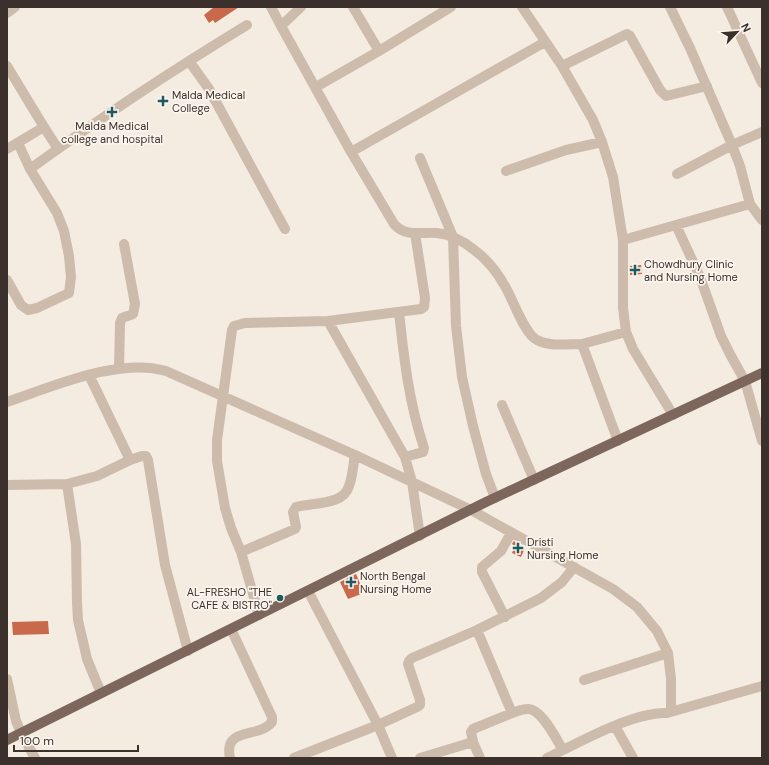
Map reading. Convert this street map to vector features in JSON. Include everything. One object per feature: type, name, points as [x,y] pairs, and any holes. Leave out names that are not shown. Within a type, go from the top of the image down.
[{"type":"main road","points":[[7,740],[495,498],[762,373]]},
{"type":"street","points":[[7,13],[15,7]]},
{"type":"street","points":[[271,7],[352,152],[399,230],[407,233],[438,233],[453,237],[472,248],[490,264],[506,287],[525,327],[535,340],[548,344],[582,344],[626,332]]},
{"type":"street","points":[[281,26],[300,7]]},
{"type":"street","points":[[353,7],[379,51]]},
{"type":"street","points":[[316,87],[379,51],[450,7]]},
{"type":"street","points":[[522,7],[562,66],[593,120],[602,142],[613,177],[623,240],[623,308],[626,332],[633,349],[673,415]]},
{"type":"street","points":[[670,7],[707,86],[732,145],[740,166],[750,204],[762,220]]},
{"type":"street","points":[[727,7],[762,83]]},
{"type":"street","points":[[30,169],[189,61],[247,25]]},
{"type":"street","points":[[562,66],[627,34],[630,36],[660,90],[666,96],[707,86]]},
{"type":"street","points":[[352,152],[545,42]]},
{"type":"street","points":[[189,61],[209,89],[285,229]]},
{"type":"street","points":[[7,66],[58,149]]},
{"type":"street","points":[[7,150],[44,127]]},
{"type":"street","points":[[677,174],[732,145],[762,132]]},
{"type":"street","points":[[506,171],[566,150],[602,142]]},
{"type":"street","points":[[7,280],[21,305],[28,310],[37,308],[64,296],[69,293],[70,287],[69,256],[64,231],[57,213],[30,169],[18,143]]},
{"type":"street","points":[[420,158],[453,237],[456,326],[462,377],[486,474],[495,498]]},
{"type":"street","points":[[623,240],[750,204]]},
{"type":"street","points":[[676,224],[700,277],[721,336],[730,356],[746,381],[762,441]]},
{"type":"street","points":[[259,615],[241,552],[225,508],[217,461],[217,440],[232,330],[234,326],[245,323],[328,321],[421,309],[424,307],[425,303],[415,233]]},
{"type":"street","points":[[119,369],[120,323],[122,318],[133,314],[135,304],[124,244]]},
{"type":"street","points":[[399,312],[410,401],[416,426],[424,448],[423,452],[420,454],[405,457]]},
{"type":"street","points":[[328,321],[405,457],[412,482],[420,536]]},
{"type":"street","points":[[582,344],[618,441]]},
{"type":"street","points":[[7,402],[89,375],[119,369],[148,367],[166,371],[281,421],[471,510],[613,589],[637,607],[657,631],[668,653],[671,679],[671,707]]},
{"type":"street","points":[[89,375],[130,460]]},
{"type":"street","points":[[502,405],[534,480]]},
{"type":"street","points":[[241,552],[295,529],[296,527],[293,512],[296,507],[333,501],[340,498],[350,486],[355,455]]},
{"type":"street","points":[[7,486],[67,484],[97,476],[130,460],[146,456],[148,460],[166,565],[188,651]]},
{"type":"street","points":[[67,484],[76,544],[78,620],[87,659],[101,693]]},
{"type":"street","points":[[504,617],[482,572],[482,567],[501,551],[511,533]]},
{"type":"street","points":[[294,758],[378,725],[420,705],[420,700],[409,669],[409,661],[412,658],[477,630],[541,598],[562,582],[574,567]]},
{"type":"street","points":[[308,591],[378,725],[392,758]]},
{"type":"street","points":[[230,758],[230,745],[235,737],[261,730],[272,722],[272,717],[269,710],[231,629]]},
{"type":"street","points":[[477,630],[512,713]]},
{"type":"street","points":[[584,680],[668,653]]},
{"type":"street","points":[[7,679],[16,721],[21,733],[36,758]]},
{"type":"street","points":[[660,713],[671,707],[714,692],[762,679]]},
{"type":"street","points":[[547,758],[615,726],[643,716],[666,713],[762,686]]},
{"type":"street","points":[[480,758],[473,742],[471,732],[473,729],[528,708],[535,710],[542,716],[563,750]]},
{"type":"street","points":[[615,726],[633,758]]},
{"type":"street","points":[[420,758],[473,742]]},
{"type":"building","points":[[214,7],[239,7],[215,23],[213,20],[209,23],[204,15]]},
{"type":"building","points":[[641,265],[642,274],[630,275],[630,266]]},
{"type":"building","points":[[514,541],[525,548],[521,557],[512,553],[515,546],[512,544]]},
{"type":"building","points":[[356,574],[364,593],[348,599],[340,582]]},
{"type":"building","points":[[48,621],[49,634],[13,635],[12,622]]},
{"type":"place","name":"Malda Medical College","points":[[163,101]]},
{"type":"place","name":"Malda Medical college and hospital","points":[[112,112]]},
{"type":"place","name":"Chowdhury Clinic and Nursing Home","points":[[635,270]]},
{"type":"place","name":"Dristi Nursing Home","points":[[518,548]]},
{"type":"place","name":"North Bengal Nursing Home","points":[[351,582]]},
{"type":"place","name":"AL-FRESHO \"THE CAFE & BISTRO\"","points":[[280,598]]}]
